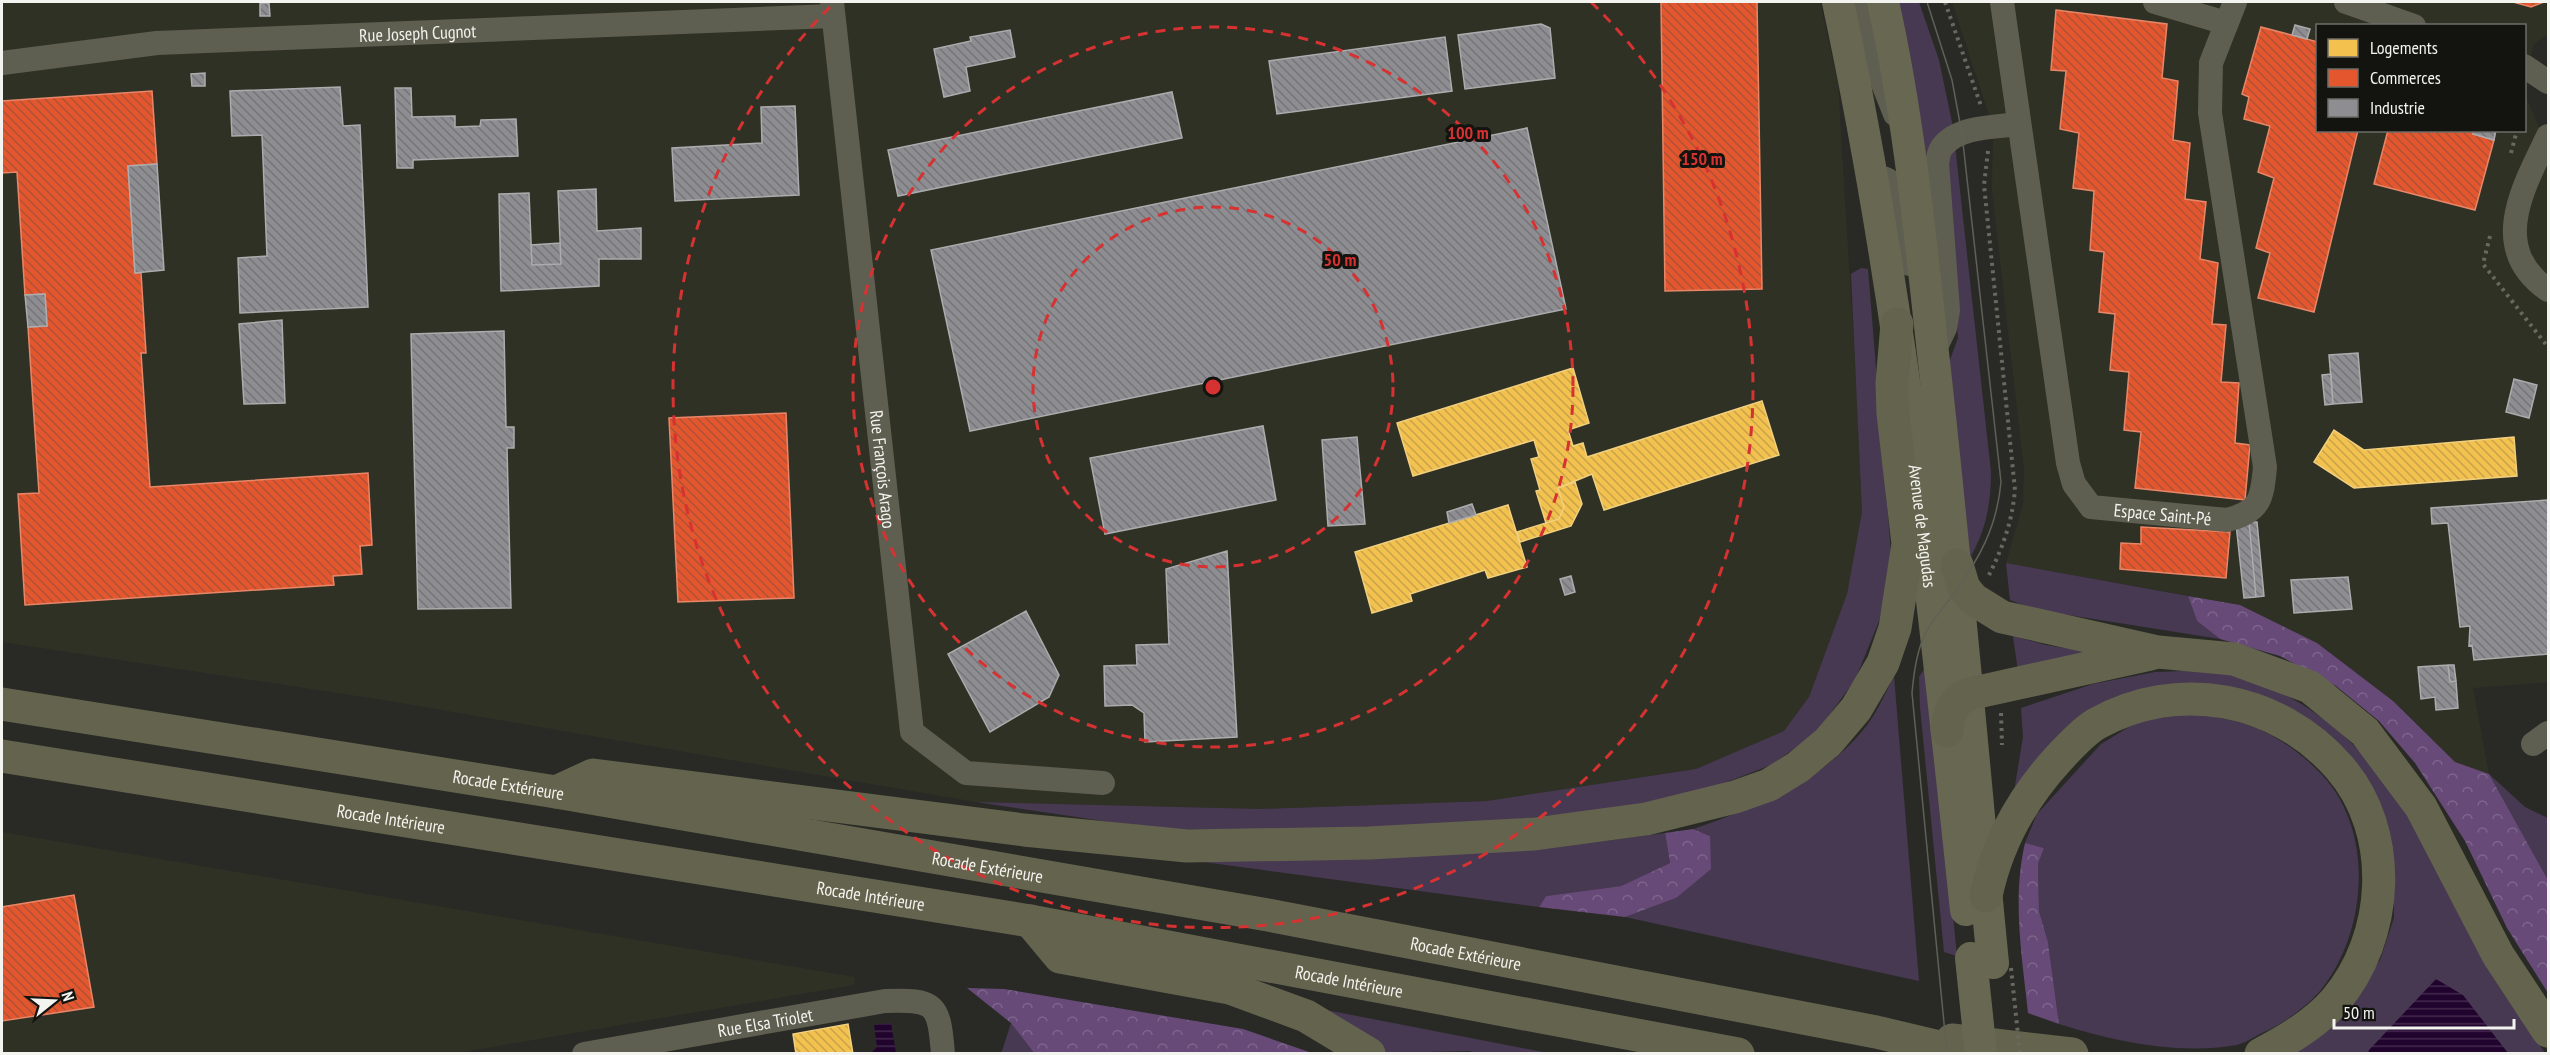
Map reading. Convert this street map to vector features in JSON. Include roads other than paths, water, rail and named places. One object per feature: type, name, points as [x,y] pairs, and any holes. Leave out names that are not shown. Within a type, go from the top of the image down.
[{"type":"highway","points":[[556,792],[593,775],[1001,827],[1186,846],[1370,843],[1534,834],[1646,819],[1735,797],[1779,779],[1798,767],[1828,741],[1856,709],[1883,663],[1895,628],[1908,544],[1893,413],[1898,324]]},
{"type":"highway","points":[[1957,565],[1964,588],[1973,599],[2002,617],[2158,652],[2234,659],[2310,687],[2365,732],[2421,807],[2498,955],[2548,1031]]},
{"type":"highway","points":[[1947,732],[1949,714],[1954,704],[1983,691],[2158,652]]},
{"type":"highway","points":[[1986,896],[2000,849],[2024,801],[2046,772],[2094,725],[2121,712],[2157,700],[2200,698],[2243,706],[2280,720],[2317,745],[2340,768],[2361,799],[2373,835],[2380,875],[2370,942],[2356,972],[2334,1002],[2313,1021],[2261,1053]]},
{"type":"highway","name":"Rocade Extérieure","points":[[2,704],[556,792],[1280,917],[1876,1032],[1969,1053]]},
{"type":"highway","name":"Rocade Intérieure","points":[[2,756],[1030,921],[1738,1053]]},
{"type":"highway","points":[[1030,921],[1060,957],[1230,988],[1306,1016],[1369,1053]]},
{"type":"highway","points":[[1876,1032],[2072,1053]]},
{"type":"main road","name":"Avenue de Magudas","points":[[1838,2],[1873,177],[1898,324],[1947,732],[1992,963],[1981,1053]]},
{"type":"main road","name":"Avenue de Magudas","points":[[1883,2],[1910,150],[1957,565],[1983,691],[1986,896],[2002,1053]]},
{"type":"street","points":[[1860,2],[1880,76],[1910,150]]},
{"type":"street","name":"Espace Saint-Pé","points":[[2002,2],[2068,463],[2078,490],[2091,507],[2227,520],[2243,516],[2257,506],[2263,488],[2265,467],[2210,112],[2211,63],[2230,12],[2155,2]]},
{"type":"street","points":[[2346,2],[2408,24]]},
{"type":"street","name":"Rue Joseph Cugnot","points":[[2,63],[157,43],[833,9]]},
{"type":"street","name":"Rue François Arago","points":[[833,9],[912,732],[966,773],[1103,783]]},
{"type":"street","points":[[2526,64],[2548,66]]},
{"type":"street","points":[[2526,66],[2548,82]]},
{"type":"street","points":[[1933,353],[1945,328],[1948,310],[1937,163],[1942,147],[1952,138],[1975,130],[2019,124]]},
{"type":"street","points":[[2546,143],[2524,186],[2517,213],[2514,241],[2520,261],[2534,280],[2548,290]]},
{"type":"street","points":[[1873,177],[1884,178],[1890,182],[1898,197],[1919,317],[1933,353]]},
{"type":"street","name":"Rue Elsa Triolet","points":[[584,1053],[885,1001],[913,999],[930,1005],[940,1020],[943,1053]]},
{"type":"tram line","points":[[1927,2],[1952,80],[1962,134],[2001,482],[1995,514],[1985,542],[1970,569],[1924,637],[1916,660],[1912,693],[1947,1054]]}]
